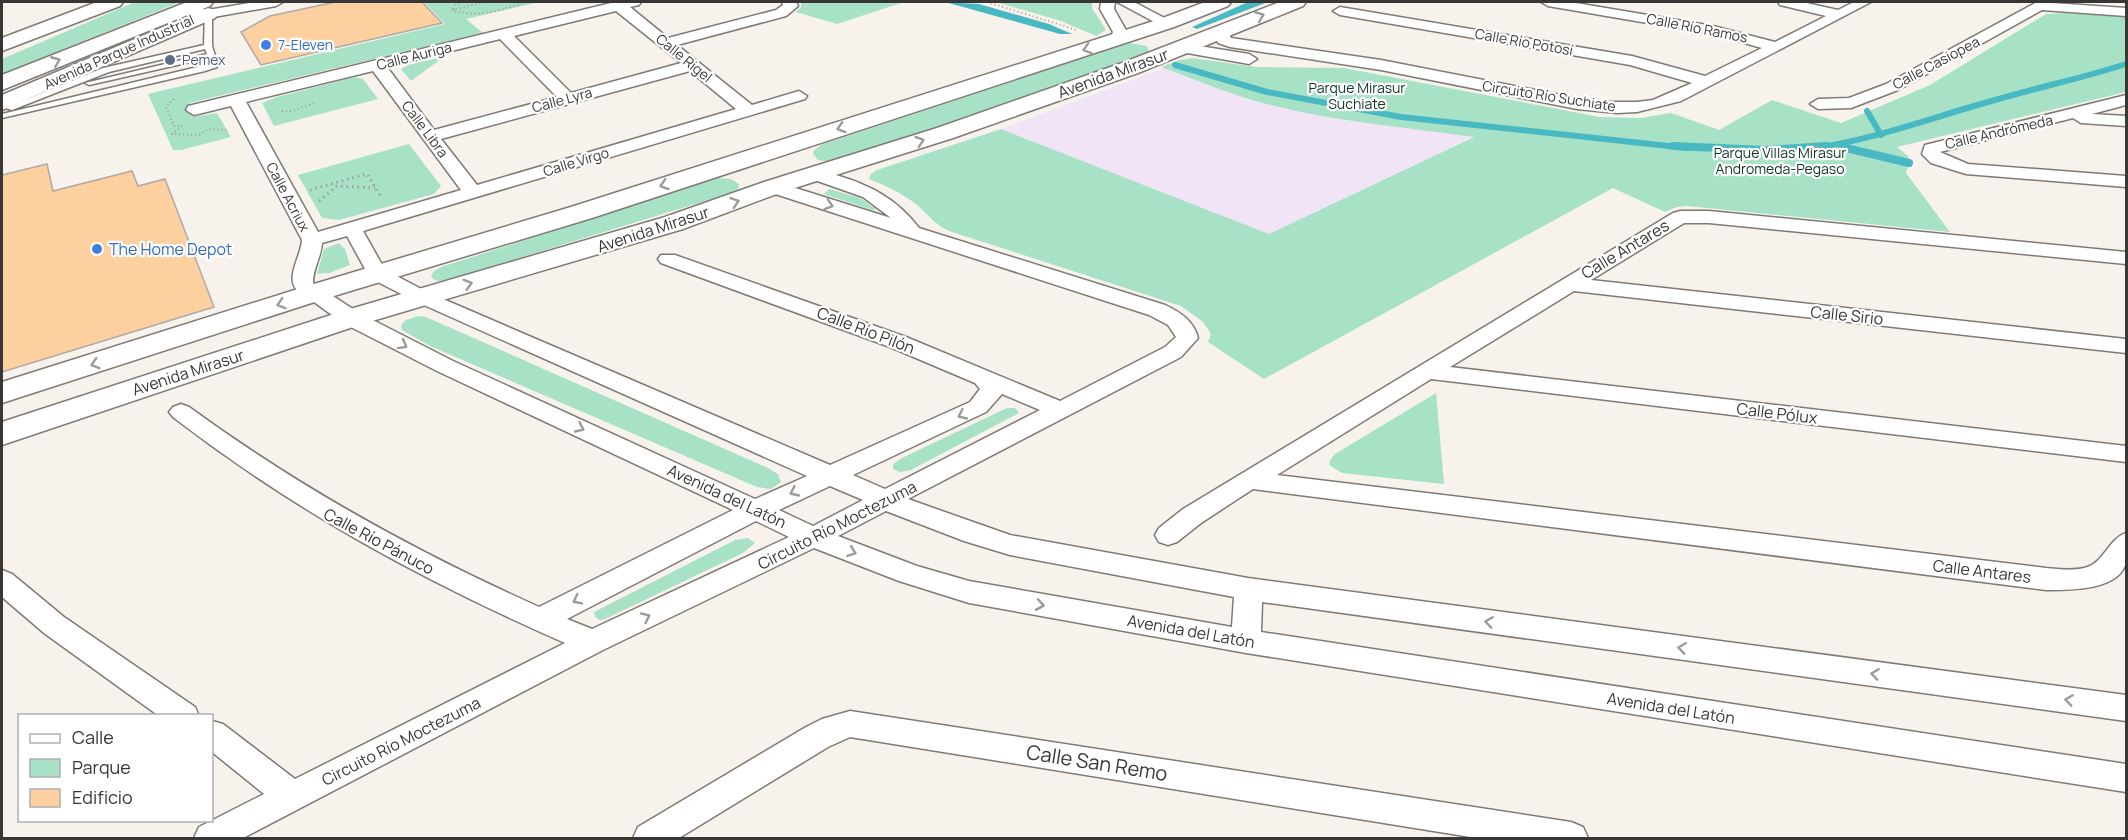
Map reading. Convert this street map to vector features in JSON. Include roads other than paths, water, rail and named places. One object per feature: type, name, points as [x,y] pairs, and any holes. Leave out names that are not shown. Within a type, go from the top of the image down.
[{"type":"street","points":[[2,32],[82,2]]},
{"type":"street","points":[[2,45],[113,2]]},
{"type":"street","name":"Avenida Parque Industrial","points":[[7,105],[205,8],[237,2]]},
{"type":"street","points":[[2,83],[183,10],[276,2]]},
{"type":"street","name":"Calle Auriga","points":[[194,110],[634,2]]},
{"type":"street","points":[[666,43],[781,13],[792,6],[789,2]]},
{"type":"street","points":[[1108,2],[1107,9],[1124,32],[1181,48]]},
{"type":"street","points":[[1124,2],[1143,11],[1176,19],[1219,37]]},
{"type":"street","points":[[2,393],[314,293],[583,212],[1124,32],[1176,19],[1221,2]]},
{"type":"street","name":"Avenida Mirasur","points":[[2,434],[351,318],[674,223],[773,187],[1034,102],[1181,48],[1219,37],[1296,2]]},
{"type":"street","name":"Calle Río Ramos","points":[[1548,2],[1713,30],[1774,46]]},
{"type":"street","points":[[1785,2],[1838,14]]},
{"type":"street","name":"Circuito Río Suchiate","points":[[1219,37],[1608,108],[1638,108],[1662,104],[1864,2]]},
{"type":"street","points":[[2044,4],[2127,12]]},
{"type":"street","name":"Calle Casiopea","points":[[1818,104],[1851,103],[1892,87],[2044,4]]},
{"type":"street","name":"Calle Rigel","points":[[618,5],[749,111]]},
{"type":"street","name":"Calle Río Potosí","points":[[1340,11],[1632,61],[1707,82]]},
{"type":"street","points":[[503,34],[568,99]]},
{"type":"street","name":"Circuito Río Suchiate","points":[[1181,48],[1211,55],[1255,60],[1295,59],[1320,55]]},
{"type":"street","name":"Calle Libra","points":[[377,65],[473,193]]},
{"type":"street","name":"Calle Lyra","points":[[431,136],[693,65]]},
{"type":"street","name":"Calle Virgo","points":[[312,240],[799,96]]},
{"type":"street","name":"Calle Acriux","points":[[236,100],[312,240],[311,254],[303,270],[303,285],[314,293]]},
{"type":"street","name":"Calle Andrómeda","points":[[2127,100],[1930,149],[1931,154],[1946,164],[1966,169],[2127,182]]},
{"type":"street","points":[[2064,116],[2127,122]]},
{"type":"street","points":[[780,148],[815,174],[852,185],[878,197],[894,208],[912,231]]},
{"type":"street","points":[[740,161],[773,187]]},
{"type":"street","name":"Circuito Río Moctezuma","points":[[211,838],[593,642],[772,558],[888,499],[1173,352],[1185,342],[1187,334],[1185,329],[1176,320],[1157,310],[773,187]]},
{"type":"street","name":"Calle Antares","points":[[1168,536],[1192,516],[1680,217],[1709,217],[2127,258]]},
{"type":"street","points":[[352,228],[377,274],[422,297],[951,526],[1010,544],[1248,589],[2127,708]]},
{"type":"street","name":"Calle Río Pilón","points":[[668,259],[818,311],[1061,410]]},
{"type":"street","name":"Calle Sirio","points":[[1568,284],[2127,346]]},
{"type":"street","name":"Avenida del Latón","points":[[314,293],[351,318],[445,366],[813,537],[909,574],[969,592],[1246,641],[2127,778]]},
{"type":"street","name":"Calle Pólux","points":[[1428,372],[2127,454]]},
{"type":"street","points":[[539,620],[756,510],[978,407],[992,392],[982,376]]},
{"type":"street","name":"Calle Río Pánuco","points":[[181,412],[224,446],[329,516],[402,555],[539,620],[593,642]]},
{"type":"street","name":"Calle Antares","points":[[1250,480],[2046,579],[2092,578],[2110,567],[2127,543]]},
{"type":"street","points":[[2,581],[54,624],[181,714]]},
{"type":"street","points":[[1246,641],[1248,589]]},
{"type":"street","name":"Calle San Remo","points":[[650,838],[817,737],[850,724],[1571,838]]},
{"type":"street","points":[[213,735],[293,797]]},
{"type":"lane","points":[[2,116],[205,69],[211,55],[205,8]]},
{"type":"lane","points":[[47,93],[106,70],[211,55]]},
{"type":"lane","points":[[2,111],[7,105],[47,93],[211,55]]},
{"type":"lane","points":[[7,105],[211,55]]},
{"type":"lane","points":[[2,121],[126,93],[154,81]]},
{"type":"water","points":[[945,2],[979,4],[1049,24],[1072,34],[1060,34]]},
{"type":"water","points":[[1248,2],[1268,2],[1197,29],[1192,27]]},
{"type":"waterway","points":[[1880,134],[2126,64]]},
{"type":"waterway","points":[[1175,65],[1267,92],[1401,117],[1687,148]]},
{"type":"waterway","points":[[1867,111],[1880,134]]},
{"type":"waterway","points":[[1826,146],[1880,134]]},
{"type":"waterway","points":[[1673,146],[1765,150],[1826,146]]},
{"type":"waterway","points":[[1815,148],[1826,146]]},
{"type":"waterway","points":[[1845,148],[1842,147],[1909,163]]},
{"type":"place","name":"7-Eleven","points":[[266,45]]},
{"type":"place","name":"Pemex","points":[[170,60]]},
{"type":"place","name":"The Home Depot","points":[[97,249]]},
{"type":"park label","name":"Parque Mirasur Suchiate","points":[[1357,96]]},
{"type":"park label","name":"Parque Villas Mirasur Andromeda-Pegaso","points":[[1780,162]]}]
